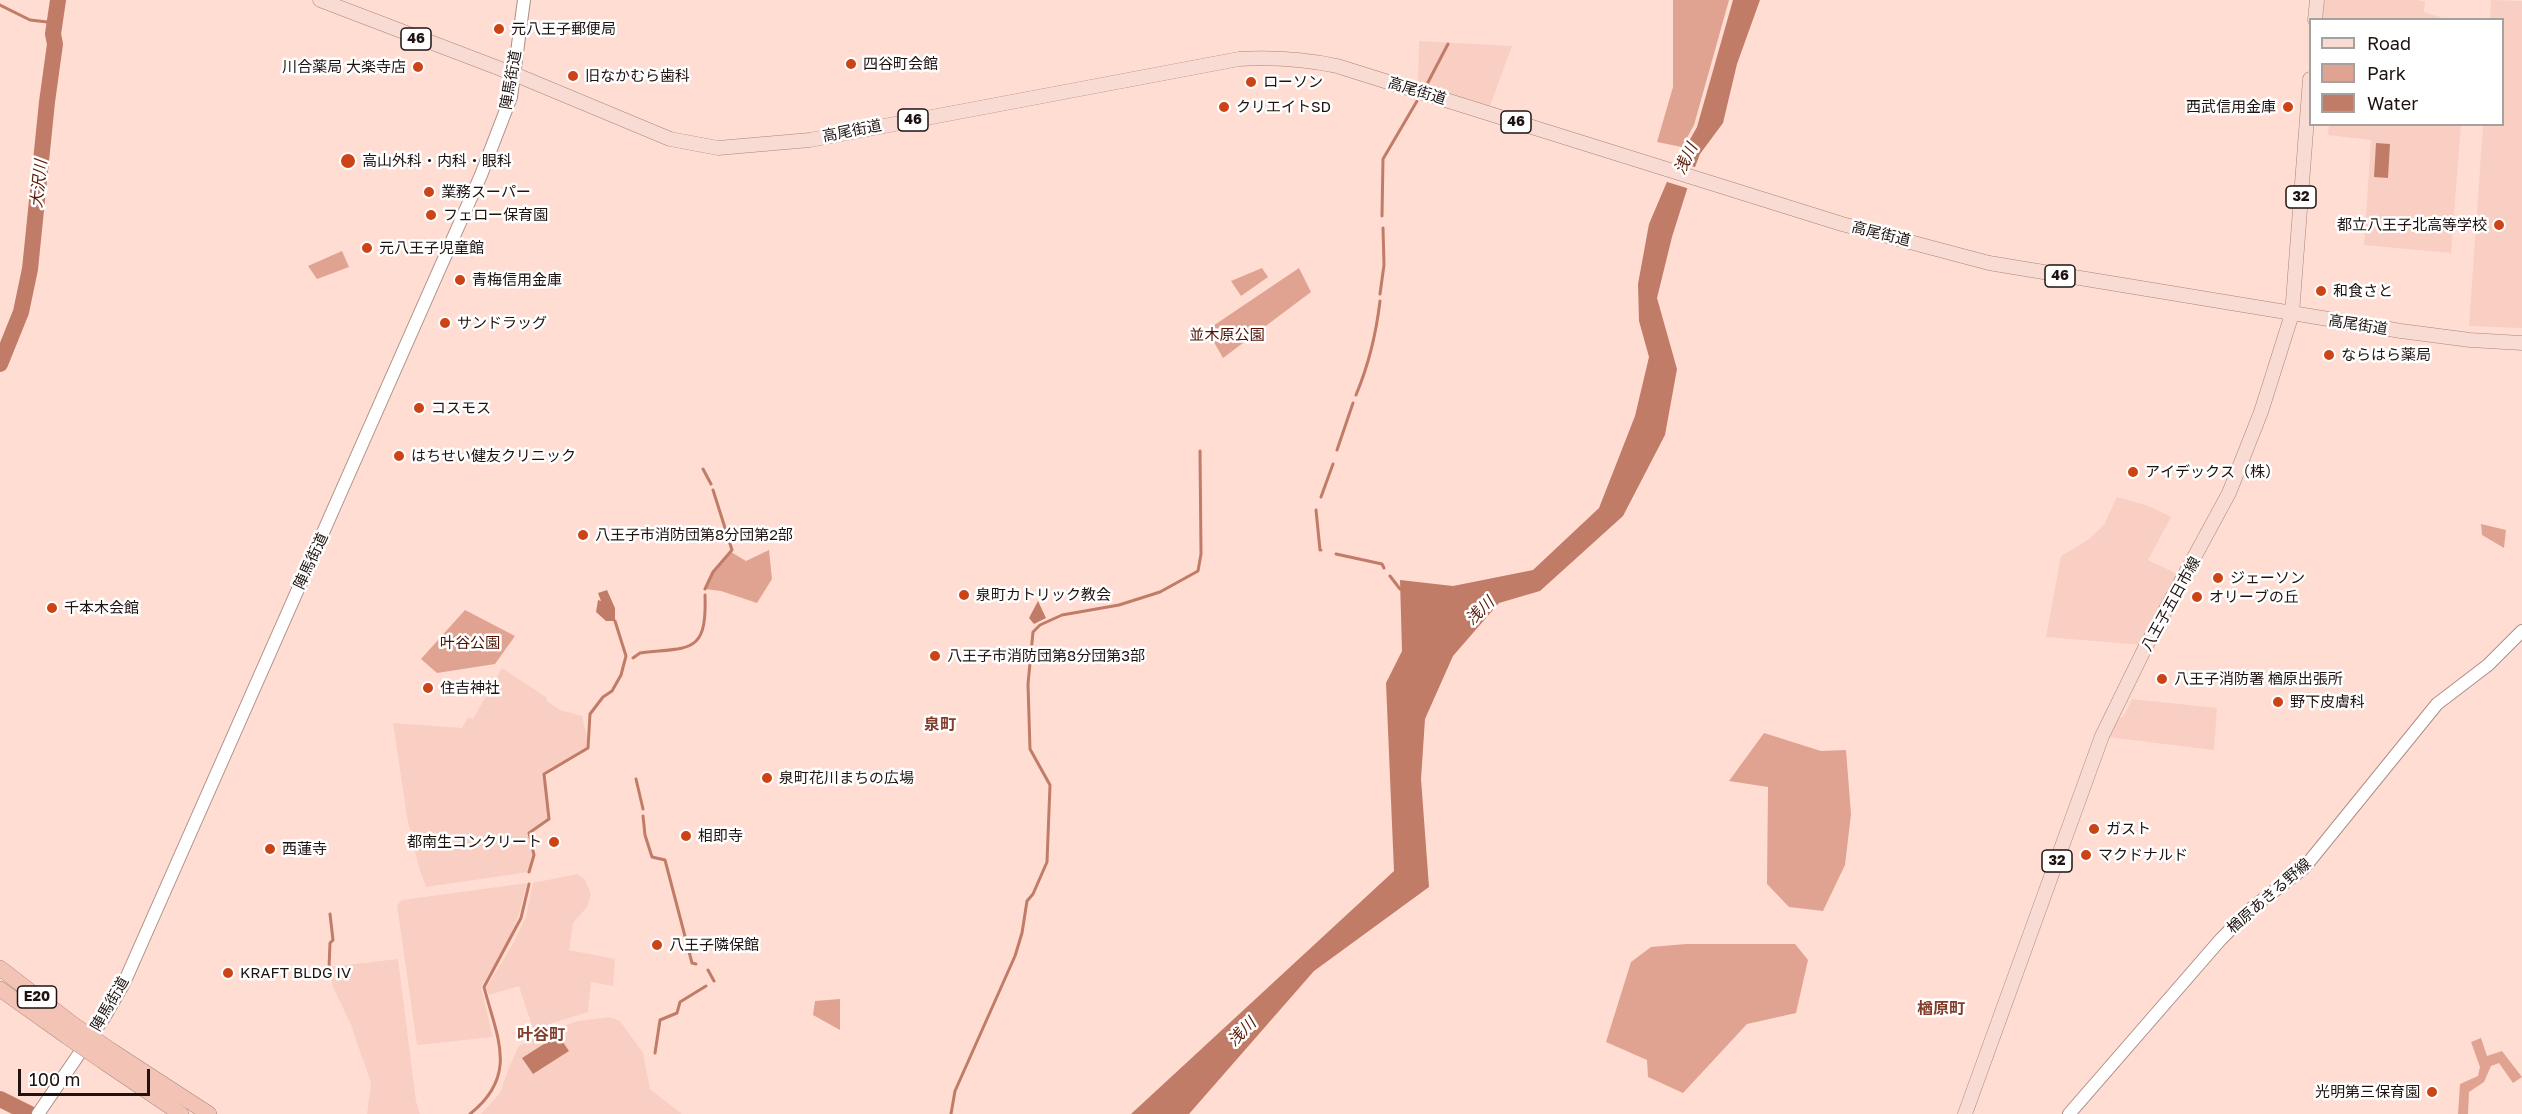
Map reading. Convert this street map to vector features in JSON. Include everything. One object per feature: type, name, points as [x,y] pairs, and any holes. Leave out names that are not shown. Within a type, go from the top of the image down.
[{"type":"highway","name":"E20","points":[[0,968],[70,1030]]},
{"type":"highway","name":"E20","points":[[0,989],[70,1030],[182,1114]]},
{"type":"highway","name":"E20","points":[[108,1057],[208,1114]]},
{"type":"main road","name":"高尾街道","points":[[320,0],[513,74],[670,139],[694,145],[732,148],[810,140],[1239,59],[1268,57],[1296,59],[1336,66],[1831,220],[1989,263],[2292,314],[2470,340],[2522,343]]},
{"type":"main road","name":"陣馬街道","points":[[38,1114],[105,1016],[132,966],[482,175],[508,108],[524,0]]},
{"type":"main road","points":[[2315,18],[2317,0]]},
{"type":"main road","name":"八王子五日市線","points":[[1965,1114],[2102,736],[2145,648],[2229,493],[2252,440],[2292,314],[2309,92]]},
{"type":"main road","name":"楢原あきる野線","points":[[2069,1114],[2221,939],[2252,908],[2304,868],[2437,704],[2488,665],[2522,631]]},
{"type":"shaded area","points":[[2322,0],[2418,0],[2425,2],[2424,12],[2443,18],[2321,18]]},
{"type":"shaded area","name":"都立八王子北高等学校","points":[[2491,0],[2522,1],[2522,328],[2469,326],[2483,126],[2504,126],[2504,18],[2490,18]]},
{"type":"shaded area","points":[[1419,41],[1512,46],[1490,106],[1418,84]]},
{"type":"shaded area","points":[[2329,126],[2461,126],[2451,253],[2364,245],[2371,140],[2328,135]]},
{"type":"shaded area","points":[[2117,497],[2149,506],[2171,517],[2148,560],[2180,575],[2142,645],[2046,637],[2061,556],[2088,540],[2104,525]]},
{"type":"shaded area","points":[[502,668],[546,697],[547,701],[560,710],[582,716],[589,746],[544,774],[549,819],[529,833],[534,855],[529,872],[426,887],[407,817],[393,723],[462,728],[468,717],[473,719]]},
{"type":"shaded area","points":[[2132,699],[2217,708],[2214,750],[2107,737],[2117,719],[2123,717]]},
{"type":"shaded area","points":[[577,874],[584,878],[591,894],[587,907],[573,923],[569,950],[615,959],[613,986],[591,982],[588,1012],[533,1029],[519,986],[489,995],[486,988],[514,942],[526,917],[533,883]]},
{"type":"shaded area","points":[[527,883],[518,917],[507,943],[481,987],[493,1037],[417,1045],[397,905],[402,900]]},
{"type":"shaded area","points":[[398,959],[416,1101],[420,1114],[367,1114],[371,1083],[351,1025],[333,987],[329,967]]},
{"type":"shaded area","points":[[610,1017],[620,1021],[643,1053],[650,1089],[682,1114],[481,1114],[500,1093],[519,1046],[551,1030],[578,1021]]},
{"type":"green space","points":[[1673,0],[1729,0],[1694,125],[1682,147],[1657,142],[1673,87]]},
{"type":"green space","points":[[342,251],[349,267],[317,279],[308,266]]},
{"type":"green space","points":[[1262,268],[1268,277],[1241,296],[1231,281]]},
{"type":"green space","name":"並木原公園","points":[[1299,268],[1311,292],[1223,358],[1207,330]]},
{"type":"green space","points":[[2481,524],[2506,530],[2504,548],[2482,535]]},
{"type":"green space","points":[[769,550],[772,579],[757,603],[721,591],[705,589],[713,572],[731,552],[746,561]]},
{"type":"green space","name":"叶谷公園","points":[[465,610],[515,636],[495,664],[437,673],[421,659]]},
{"type":"green space","points":[[1764,733],[1821,751],[1846,750],[1851,814],[1845,865],[1823,911],[1789,907],[1767,884],[1768,787],[1729,781]]},
{"type":"green space","points":[[1686,944],[1795,944],[1808,960],[1796,1013],[1747,1024],[1683,1093],[1648,1077],[1647,1060],[1606,1042],[1631,962],[1651,947]]},
{"type":"green space","points":[[840,999],[840,1030],[813,1015],[815,1001]]},
{"type":"green space","points":[[2481,1038],[2487,1056],[2502,1051],[2522,1077],[2513,1083],[2499,1063],[2491,1066],[2484,1082],[2469,1092],[2468,1114],[2458,1114],[2460,1084],[2478,1076],[2480,1067],[2471,1042]]},
{"type":"water","name":"浅川","points":[[1733,0],[1760,0],[1737,64],[1723,123],[1700,154],[1689,183],[1672,237],[1657,298],[1677,369],[1665,435],[1623,516],[1540,591],[1499,603],[1453,656],[1425,719],[1421,779],[1429,887],[1314,971],[1189,1114],[1131,1114],[1394,871],[1386,683],[1402,651],[1400,580],[1453,586],[1533,570],[1599,508],[1635,416],[1649,357],[1639,321],[1638,284],[1649,224],[1669,177],[1697,127]]},
{"type":"water","points":[[2376,143],[2390,144],[2388,178],[2374,177]]},
{"type":"water","points":[[607,590],[615,608],[615,621],[606,621],[596,612],[598,600],[601,601],[598,593]]},
{"type":"water","points":[[1038,601],[1046,618],[1034,624],[1029,618]]},
{"type":"water","points":[[558,1035],[569,1051],[533,1074],[522,1058]]},
{"type":"pier","points":[[1675,161],[1698,168],[1690,189],[1664,181]]},
{"type":"waterway","name":"大沢川","points":[[0,364],[21,312],[30,269],[58,0]]},
{"type":"waterway","points":[[0,5],[30,20],[56,23]]},
{"type":"waterway","points":[[1425,88],[1448,44]]},
{"type":"waterway","points":[[1382,216],[1383,159],[1417,101]]},
{"type":"waterway","points":[[1380,294],[1384,265],[1383,228]]},
{"type":"waterway","points":[[1356,395],[1371,349],[1380,301]]},
{"type":"waterway","points":[[1337,450],[1353,403]]},
{"type":"waterway","points":[[951,1114],[955,1091],[1015,956],[1022,933],[1027,901],[1033,894],[1047,862],[1050,785],[1030,749],[1028,684],[1033,632],[1040,625],[1062,615],[1119,605],[1160,592],[1198,571],[1201,554],[1200,451]]},
{"type":"waterway","points":[[1321,497],[1333,464]]},
{"type":"waterway","points":[[703,469],[711,484]]},
{"type":"waterway","points":[[705,589],[713,572],[732,550],[713,490]]},
{"type":"waterway","points":[[1316,510],[1321,550]]},
{"type":"waterway","points":[[1336,554],[1382,564],[1384,568]]},
{"type":"waterway","points":[[1390,576],[1400,589]]},
{"type":"waterway","points":[[633,658],[640,653],[672,650],[692,644],[703,629],[705,595]]},
{"type":"waterway","points":[[529,872],[534,855],[529,833],[549,819],[544,774],[588,748],[590,714],[603,697],[612,691],[621,675],[626,656],[615,621]]},
{"type":"waterway","points":[[636,779],[643,809]]},
{"type":"waterway","points":[[643,816],[645,835],[652,857],[665,860],[692,963],[696,964]]},
{"type":"waterway","points":[[470,1114],[495,1085],[499,1070],[498,1039],[484,987],[521,918],[529,884]]},
{"type":"waterway","points":[[329,967],[330,943],[333,940],[330,914]]},
{"type":"waterway","points":[[708,970],[714,981]]},
{"type":"waterway","points":[[655,1053],[660,1020],[677,1013],[680,1002],[706,986]]},
{"type":"waterway","points":[[0,1099],[30,1114]]},
{"type":"place","name":"元八王子郵便局","points":[[499,29]]},
{"type":"place","name":"四谷町会館","points":[[851,64]]},
{"type":"place","name":"川合薬局 大楽寺店","points":[[418,67]]},
{"type":"place","name":"旧なかむら歯科","points":[[573,76]]},
{"type":"place","name":"ローソン","points":[[1251,82]]},
{"type":"place","name":"クリエイトSD","points":[[1224,107]]},
{"type":"place","name":"西武信用金庫","points":[[2288,107]]},
{"type":"place","name":"高山外科・内科・眼科","points":[[348,161]]},
{"type":"place","name":"業務スーパー","points":[[429,192]]},
{"type":"place","name":"フェロー保育園","points":[[431,215]]},
{"type":"place","name":"都立八王子北高等学校","points":[[2499,225]]},
{"type":"place","name":"元八王子児童館","points":[[367,248]]},
{"type":"place","name":"青梅信用金庫","points":[[460,280]]},
{"type":"place","name":"和食さと","points":[[2321,291]]},
{"type":"place","name":"サンドラッグ","points":[[445,323]]},
{"type":"place","name":"ならはら薬局","points":[[2329,355]]},
{"type":"place","name":"コスモス","points":[[419,408]]},
{"type":"place","name":"はちせい健友クリニック","points":[[399,456]]},
{"type":"place","name":"アイデックス（株）","points":[[2133,472]]},
{"type":"place","name":"八王子市消防団第8分団第2部","points":[[583,535]]},
{"type":"place","name":"ジェーソン","points":[[2218,578]]},
{"type":"place","name":"泉町カトリック教会","points":[[964,595]]},
{"type":"place","name":"オリーブの丘","points":[[2197,597]]},
{"type":"place","name":"千本木会館","points":[[52,608]]},
{"type":"place","name":"八王子市消防団第8分団第3部","points":[[935,656]]},
{"type":"place","name":"八王子消防署 楢原出張所","points":[[2162,679]]},
{"type":"place","name":"住吉神社","points":[[428,688]]},
{"type":"place","name":"野下皮膚科","points":[[2278,702]]},
{"type":"place","name":"泉町花川まちの広場","points":[[767,778]]},
{"type":"place","name":"ガスト","points":[[2094,829]]},
{"type":"place","name":"相即寺","points":[[686,836]]},
{"type":"place","name":"都南生コンクリート","points":[[554,842]]},
{"type":"place","name":"西蓮寺","points":[[270,849]]},
{"type":"place","name":"マクドナルド","points":[[2086,855]]},
{"type":"place","name":"八王子隣保館","points":[[657,945]]},
{"type":"place","name":"KRAFT BLDG IV","points":[[228,973]]},
{"type":"place","name":"光明第三保育園","points":[[2432,1092]]},
{"type":"district","name":"泉町","points":[[940,725]]},
{"type":"district","name":"楢原町","points":[[1941,1009]]},
{"type":"district","name":"叶谷町","points":[[541,1035]]}]
